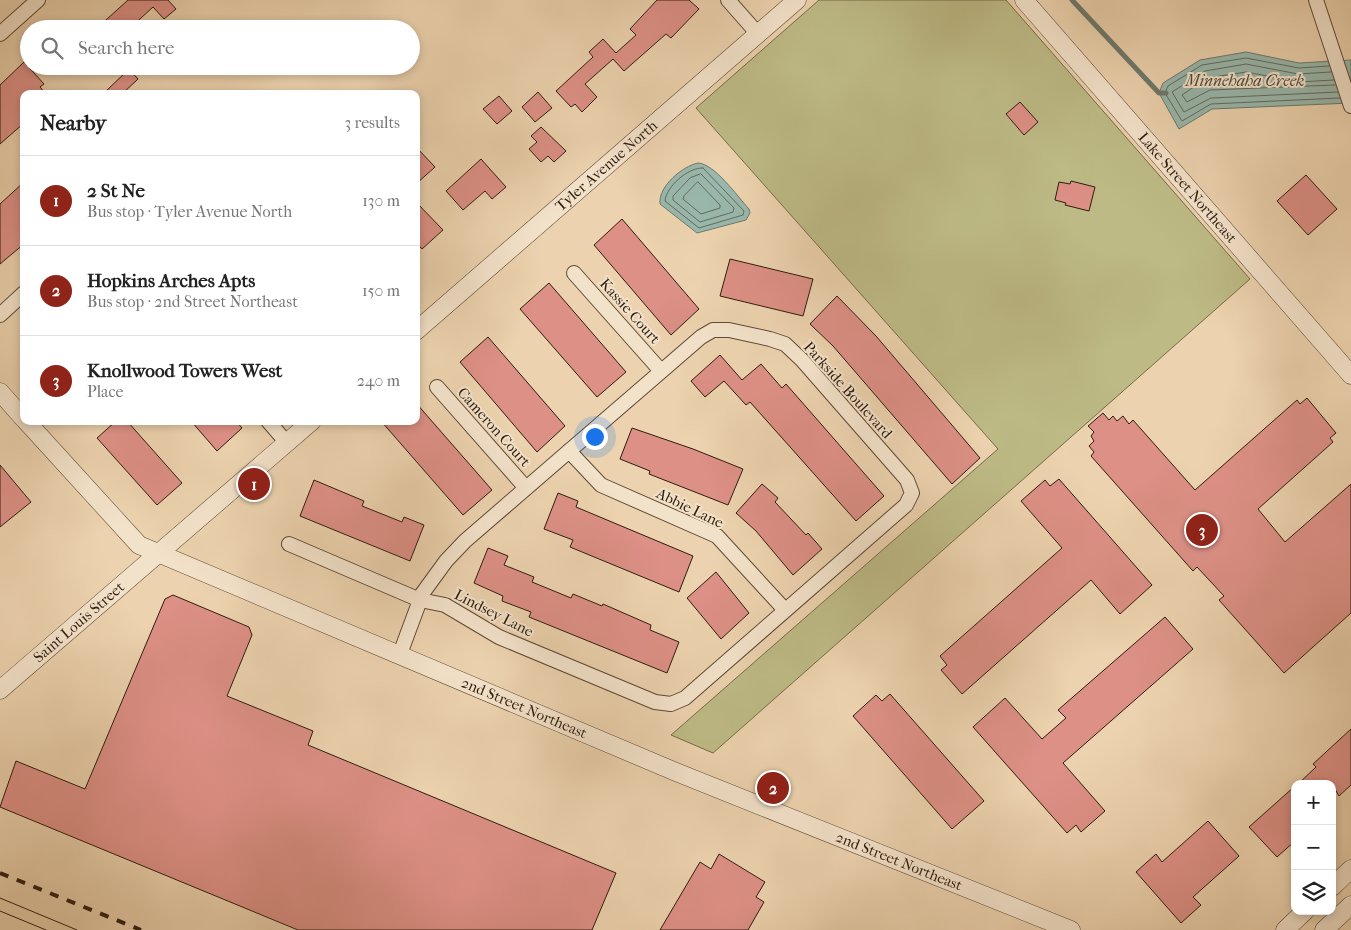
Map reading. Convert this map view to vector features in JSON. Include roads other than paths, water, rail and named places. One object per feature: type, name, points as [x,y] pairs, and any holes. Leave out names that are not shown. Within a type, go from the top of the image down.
[{"type":"street","points":[[0,34],[38,0]]},
{"type":"street","points":[[728,0],[758,34]]},
{"type":"street","name":"Tyler Avenue North","points":[[420,327],[796,0]]},
{"type":"street","name":"Lake Street Northeast","points":[[1024,0],[1351,375]]},
{"type":"street","points":[[1316,0],[1351,105]]},
{"type":"street","name":"Kassie Court","points":[[574,273],[661,371]]},
{"type":"street","points":[[0,315],[20,297]]},
{"type":"street","name":"Parkside Boulevard","points":[[400,654],[420,600],[430,582],[446,561],[526,488],[701,337],[714,330],[730,330],[785,344],[802,360],[908,480],[912,493],[906,504],[685,698]]},
{"type":"street","name":"Cameron Court","points":[[437,387],[526,488]]},
{"type":"street","name":"2nd Street Northeast","points":[[0,392],[20,414]]},
{"type":"street","name":"2nd Street Northeast","points":[[29,425],[123,530],[139,545],[676,772],[1069,930]]},
{"type":"street","points":[[271,425],[287,443]]},
{"type":"street","points":[[158,554],[307,425]]},
{"type":"street","name":"Abbie Lane","points":[[569,452],[601,485],[717,536],[784,610]]},
{"type":"street","name":"Lindsey Lane","points":[[289,544],[420,600],[445,605],[460,612],[499,637],[655,702],[671,704],[685,698]]},
{"type":"street","name":"Saint Louis Street","points":[[0,690],[158,554]]},
{"type":"street","points":[[1336,883],[1351,870]]},
{"type":"street","points":[[1324,930],[1351,905]]},
{"type":"street","points":[[1285,930],[1302,915]]},
{"type":"water","name":"Minnehaha Creek","points":[[1246,52],[1299,63],[1351,60],[1351,103],[1212,109],[1179,129],[1159,93],[1163,83],[1200,60]]},
{"type":"water","points":[[698,163],[705,165],[718,175],[749,209],[750,213],[746,220],[697,233],[660,204],[660,197],[667,184],[685,168]]},
{"type":"waterway","points":[[1072,0],[1159,93],[1166,93]]},
{"type":"tram line","points":[[0,898],[77,930]]},
{"type":"tram line","points":[[0,911],[46,930]]},
{"type":"railway","points":[[0,873],[141,930]]},
{"type":"place","name":"2 St Ne","points":[[254,484]]},
{"type":"place","name":"Knollwood Towers West","points":[[1202,530]]},
{"type":"place","name":"Hopkins Arches Apts","points":[[773,788]]}]
